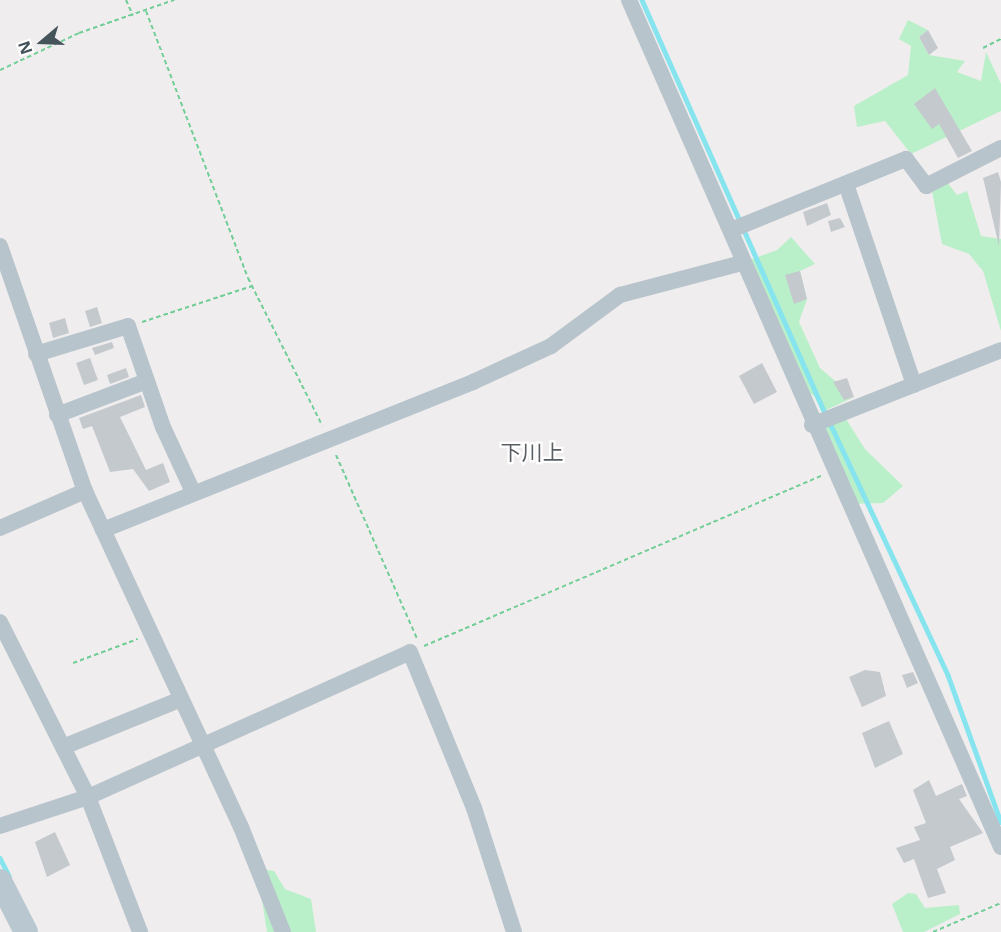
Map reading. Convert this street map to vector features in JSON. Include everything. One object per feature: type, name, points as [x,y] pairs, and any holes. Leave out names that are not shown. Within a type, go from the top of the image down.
[{"type":"street","points":[[629,0],[731,230],[742,263],[832,471],[936,691],[1001,847]]},
{"type":"street","points":[[731,230],[906,159],[926,186],[1001,148]]},
{"type":"street","points":[[846,184],[914,385]]},
{"type":"street","points":[[0,246],[15,277],[36,354],[85,490],[283,932]]},
{"type":"street","points":[[103,530],[193,492],[331,442],[551,346],[620,295],[742,263]]},
{"type":"street","points":[[36,354],[128,326],[147,381],[193,492]]},
{"type":"street","points":[[812,425],[1001,350]]},
{"type":"street","points":[[57,414],[147,381]]},
{"type":"street","points":[[0,528],[85,490]]},
{"type":"street","points":[[0,622],[88,797],[140,932]]},
{"type":"street","points":[[0,826],[88,797],[410,652],[474,808],[514,932]]},
{"type":"street","points":[[63,747],[179,700]]},
{"type":"street","points":[[0,881],[26,932]]},
{"type":"path","points":[[126,0],[133,16]]},
{"type":"path","points":[[0,70],[174,0]]},
{"type":"path","points":[[146,11],[252,286],[331,442],[421,648],[832,471]]},
{"type":"path","points":[[983,48],[1001,39]]},
{"type":"path","points":[[128,326],[252,286]]},
{"type":"path","points":[[73,663],[148,635]]},
{"type":"path","points":[[933,932],[1001,903]]},
{"type":"green space","points":[[908,20],[928,30],[919,37],[929,55],[965,61],[957,72],[981,81],[986,52],[1001,84],[1001,111],[911,154],[885,121],[857,127],[854,106],[908,75],[911,46],[899,39]]},
{"type":"green space","points":[[947,182],[957,195],[967,191],[981,236],[1001,239],[1001,331],[983,271],[969,254],[942,244],[931,186]]},
{"type":"green space","points":[[791,237],[815,264],[800,271],[807,299],[799,322],[820,368],[854,397],[822,412],[814,396],[799,386],[742,263],[777,250]]},
{"type":"green space","points":[[846,419],[865,449],[903,486],[883,503],[847,504],[819,441],[826,422]]},
{"type":"green space","points":[[257,868],[274,871],[285,889],[311,899],[316,932],[267,932]]},
{"type":"green space","points":[[908,893],[916,894],[925,908],[959,905],[960,914],[924,932],[903,932],[892,904]]},
{"type":"building","points":[[928,30],[938,48],[929,55],[919,37]]},
{"type":"building","points":[[935,88],[972,151],[958,158],[939,124],[932,129],[914,104]]},
{"type":"building","points":[[998,172],[1001,182],[999,246],[983,178]]},
{"type":"building","points":[[827,203],[831,215],[807,226],[803,212]]},
{"type":"building","points":[[840,218],[845,227],[831,232],[828,221]]},
{"type":"building","points":[[800,271],[807,299],[794,304],[785,275]]},
{"type":"building","points":[[97,307],[102,323],[90,327],[85,311]]},
{"type":"building","points":[[65,318],[69,333],[53,338],[49,323]]},
{"type":"building","points":[[112,342],[114,348],[95,355],[92,348]]},
{"type":"building","points":[[90,358],[98,380],[84,385],[76,363]]},
{"type":"building","points":[[762,363],[777,392],[754,404],[739,376]]},
{"type":"building","points":[[126,368],[129,377],[110,384],[107,375]]},
{"type":"building","points":[[847,378],[854,397],[844,400],[833,382]]},
{"type":"building","points":[[141,395],[145,407],[120,417],[146,470],[163,463],[170,482],[149,491],[133,469],[110,472],[92,426],[83,429],[79,418]]},
{"type":"building","points":[[865,670],[880,672],[886,696],[862,707],[849,677]]},
{"type":"building","points":[[913,672],[918,683],[907,688],[902,675]]},
{"type":"building","points":[[889,721],[903,754],[875,768],[862,733]]},
{"type":"building","points":[[929,780],[936,796],[962,784],[967,796],[959,799],[983,833],[950,847],[955,860],[937,869],[946,893],[928,898],[914,859],[904,863],[896,848],[920,840],[914,827],[926,823],[913,790]]},
{"type":"building","points":[[55,832],[70,865],[47,877],[35,842]]},
{"type":"waterway","points":[[642,0],[826,415]]},
{"type":"waterway","points":[[830,423],[948,675],[1001,822]]},
{"type":"waterway","points":[[0,858],[9,876]]},
{"type":"district","name":"下川上","points":[[532,452]]}]
